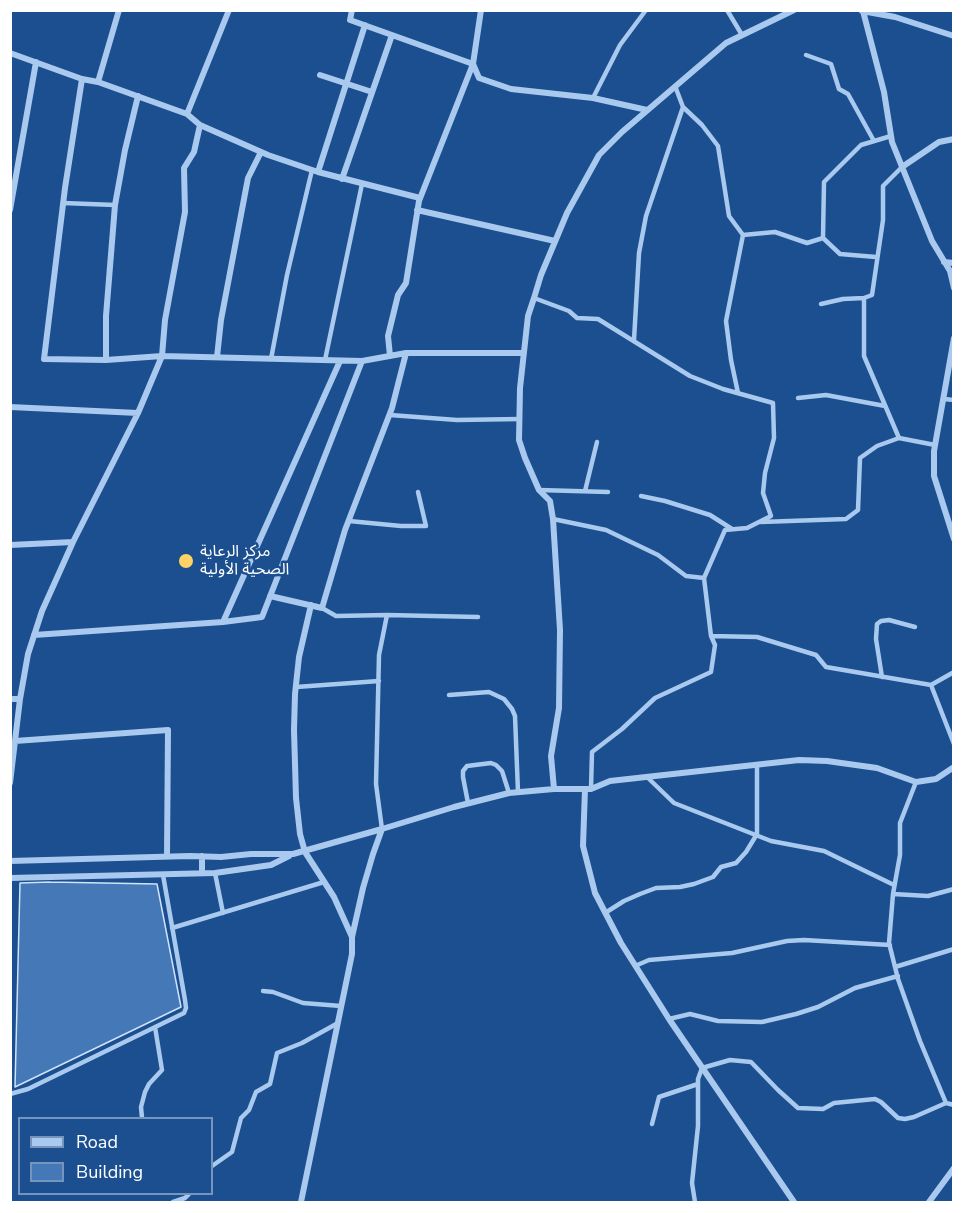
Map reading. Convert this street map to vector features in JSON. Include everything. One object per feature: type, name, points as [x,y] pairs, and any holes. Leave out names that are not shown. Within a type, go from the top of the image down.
[{"type":"street","points":[[98,82],[119,10]]},
{"type":"street","points":[[187,114],[229,10]]},
{"type":"street","points":[[352,10],[350,20],[472,64],[479,78],[512,89],[593,98],[647,110]]},
{"type":"street","points":[[390,356],[388,336],[398,295],[406,284],[420,198],[472,64],[480,10]]},
{"type":"street","points":[[554,789],[551,756],[559,708],[560,630],[553,519],[550,501],[539,490],[519,440],[528,316],[567,213],[599,154],[726,43],[794,10]]},
{"type":"street","points":[[954,36],[895,17],[862,11],[884,92],[891,136],[932,241],[950,271],[954,288]]},
{"type":"street","points":[[315,171],[365,25]]},
{"type":"street","points":[[342,178],[392,35]]},
{"type":"street","points":[[10,53],[187,114],[200,124],[261,152],[315,171],[420,198]]},
{"type":"street","points":[[10,210],[36,62]]},
{"type":"street","points":[[320,75],[372,92]]},
{"type":"street","points":[[82,79],[63,203],[44,359],[106,360],[162,356],[362,361],[406,352],[524,353]]},
{"type":"street","points":[[106,360],[106,316],[115,205],[138,96]]},
{"type":"street","points":[[10,783],[28,654],[42,611],[73,542],[138,413],[162,356],[165,320],[185,212],[184,168],[194,152],[200,124]]},
{"type":"street","points":[[902,167],[939,142],[954,138]]},
{"type":"street","points":[[217,357],[248,178],[261,152]]},
{"type":"street","points":[[417,210],[555,241]]},
{"type":"street","points":[[944,262],[954,263]]},
{"type":"street","points":[[954,338],[935,445],[934,476],[954,539]]},
{"type":"street","points":[[270,596],[322,608],[349,521],[390,415],[406,352]]},
{"type":"street","points":[[223,622],[340,361]]},
{"type":"street","points":[[34,635],[223,622],[262,616],[362,361]]},
{"type":"street","points":[[10,407],[138,413]]},
{"type":"street","points":[[10,545],[73,542]]},
{"type":"street","points":[[311,605],[299,657],[296,687],[294,730],[296,798],[300,834],[305,852],[334,897],[352,938]]},
{"type":"street","points":[[10,699],[20,699]]},
{"type":"street","points":[[15,741],[168,730],[167,856]]},
{"type":"street","points":[[10,861],[293,854],[382,830],[468,803],[518,792],[588,789],[610,781],[799,760],[827,761],[877,768],[916,782],[936,779],[954,767]]},
{"type":"street","points":[[588,789],[583,846],[596,893],[605,913],[669,1019],[794,1203]]},
{"type":"street","points":[[300,1202],[352,954],[352,938],[363,888],[382,830]]},
{"type":"street","points":[[10,878],[215,873],[271,865],[293,854]]},
{"type":"street","points":[[202,856],[202,873]]},
{"type":"street","points":[[929,1203],[954,1168]]},
{"type":"lane","points":[[593,98],[620,45],[646,10]]},
{"type":"lane","points":[[727,10],[742,35]]},
{"type":"lane","points":[[806,55],[831,63],[838,89],[848,94],[874,141]]},
{"type":"lane","points":[[675,86],[683,107],[702,125],[718,146],[729,216],[742,235],[726,321],[730,360],[738,393]]},
{"type":"lane","points":[[634,339],[639,253],[646,216],[683,107]]},
{"type":"lane","points":[[876,256],[840,254],[823,238],[824,182],[861,145],[891,136]]},
{"type":"lane","points":[[821,304],[843,298],[864,298],[872,295],[883,220],[883,186],[902,167]]},
{"type":"lane","points":[[271,359],[287,275],[315,171]]},
{"type":"lane","points":[[325,360],[362,184]]},
{"type":"lane","points":[[63,203],[115,205]]},
{"type":"lane","points":[[742,235],[775,232],[807,243],[823,238]]},
{"type":"lane","points":[[534,298],[568,311],[577,318],[598,319],[634,339],[690,376],[723,389],[773,403],[774,438],[765,473],[763,493],[771,516],[747,528],[725,530],[704,578],[711,636],[715,645],[711,672],[655,698],[622,729],[592,752],[588,789]]},
{"type":"lane","points":[[864,298],[864,356],[899,438]]},
{"type":"lane","points":[[798,398],[826,395],[885,406]]},
{"type":"lane","points":[[944,399],[954,400]]},
{"type":"lane","points":[[390,415],[457,420],[520,418]]},
{"type":"lane","points":[[758,522],[846,519],[858,510],[860,458],[877,446],[899,438],[935,445]]},
{"type":"lane","points":[[585,491],[597,442]]},
{"type":"lane","points":[[539,490],[608,492]]},
{"type":"lane","points":[[349,521],[426,526],[418,492]]},
{"type":"lane","points":[[641,496],[710,515],[732,529]]},
{"type":"lane","points":[[553,519],[606,530],[658,555],[686,576],[704,578]]},
{"type":"lane","points":[[322,608],[336,616],[478,617]]},
{"type":"lane","points":[[382,830],[376,784],[379,655],[387,615]]},
{"type":"lane","points":[[882,677],[876,639],[877,624],[889,620],[915,627]]},
{"type":"lane","points":[[711,636],[757,637],[816,655],[825,667],[931,685],[954,672]]},
{"type":"lane","points":[[296,687],[379,681]]},
{"type":"lane","points":[[931,685],[954,744]]},
{"type":"lane","points":[[449,695],[489,692],[504,699],[512,709],[515,716],[518,792]]},
{"type":"lane","points":[[468,803],[463,777],[463,771],[467,766],[491,763],[496,765],[502,771],[509,794]]},
{"type":"lane","points":[[605,913],[624,901],[656,888],[680,887],[713,877],[720,867],[736,863],[746,852],[756,834],[757,765]]},
{"type":"lane","points":[[646,777],[674,803],[771,840],[824,851],[894,885]]},
{"type":"lane","points":[[916,782],[900,823],[900,855],[894,885],[890,945],[920,1041],[946,1103]]},
{"type":"lane","points":[[215,873],[223,913]]},
{"type":"lane","points":[[10,1094],[28,1089],[184,1013],[186,1008],[163,875]]},
{"type":"lane","points":[[172,927],[324,882]]},
{"type":"lane","points":[[893,894],[928,896],[954,889]]},
{"type":"lane","points":[[635,966],[649,960],[732,953],[759,946],[804,940],[890,945]]},
{"type":"lane","points":[[895,967],[954,949]]},
{"type":"lane","points":[[669,1019],[690,1014],[718,1021],[762,1022],[807,1011],[855,988],[898,976]]},
{"type":"lane","points":[[263,991],[273,992],[303,1003],[341,1006]]},
{"type":"lane","points":[[213,1164],[232,1152],[241,1118],[249,1110],[256,1092],[270,1084],[277,1053],[302,1043],[338,1023]]},
{"type":"lane","points":[[142,1117],[141,1107],[145,1092],[162,1070],[155,1027]]},
{"type":"lane","points":[[695,1203],[692,1183],[698,1126],[698,1084],[702,1068],[730,1060],[751,1062],[798,1108],[823,1109],[834,1103],[875,1099],[898,1118],[906,1119],[946,1103],[954,1105]]},
{"type":"lane","points":[[652,1124],[659,1097],[698,1084]]},
{"type":"lane","points":[[173,1203],[188,1195]]},
{"type":"building","points":[[20,883],[157,884],[181,1007],[15,1087]]},
{"type":"place","name":"مركز الرعاية الصحية الأولية","points":[[186,561]]}]
